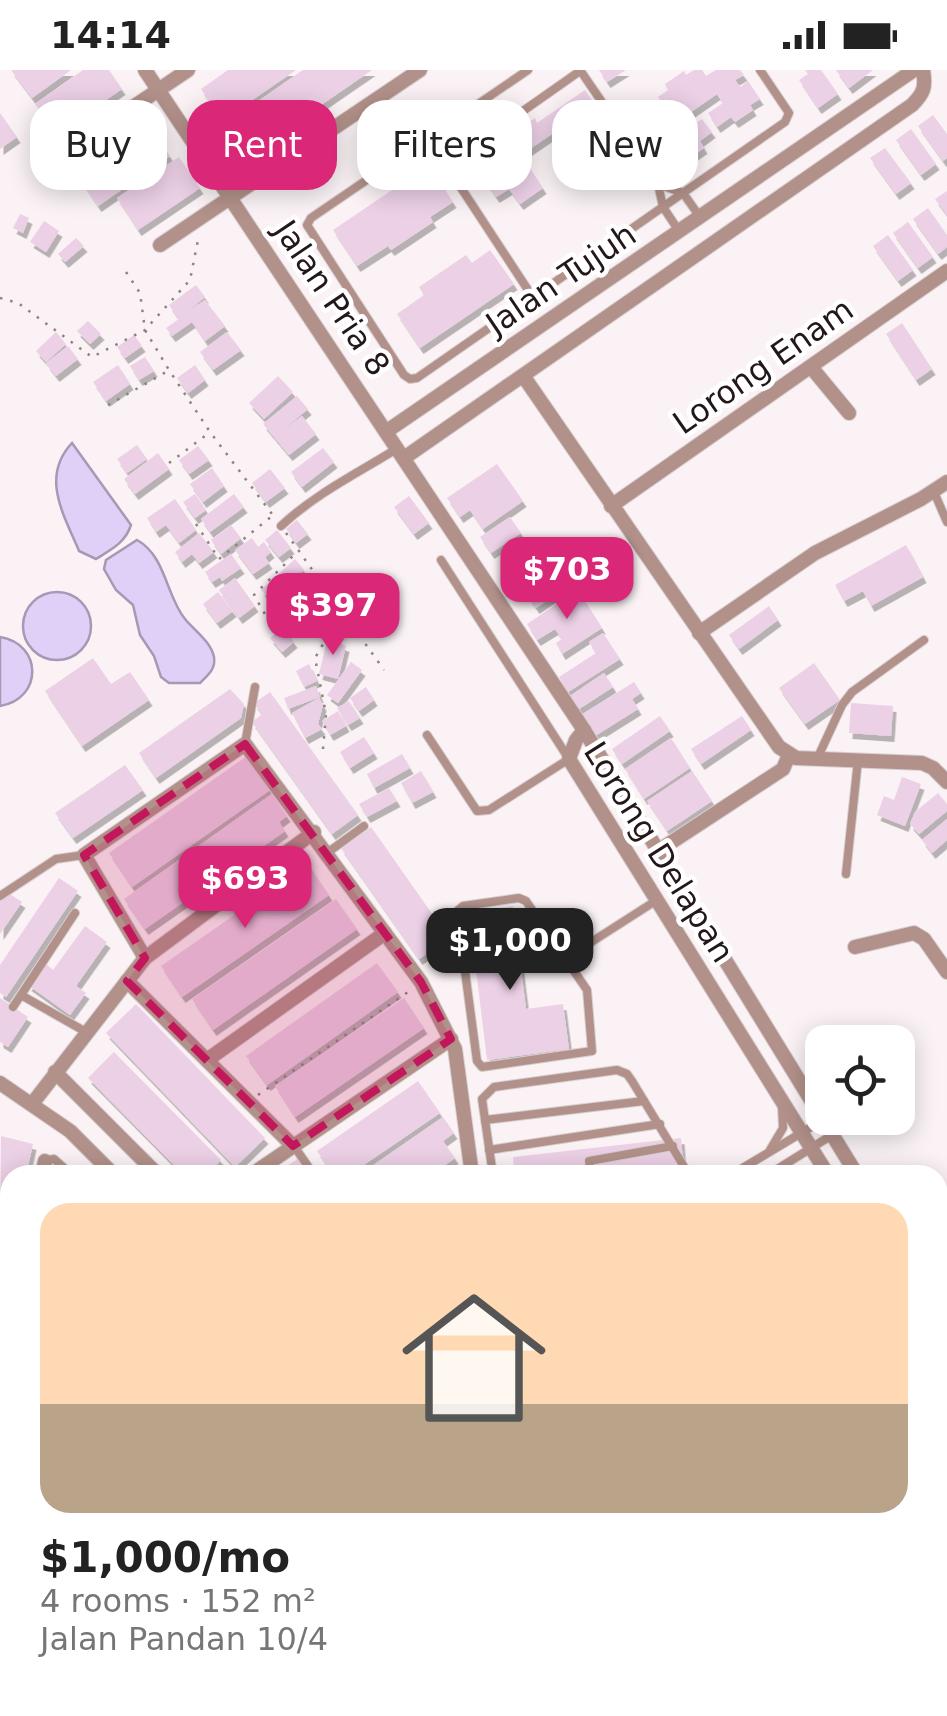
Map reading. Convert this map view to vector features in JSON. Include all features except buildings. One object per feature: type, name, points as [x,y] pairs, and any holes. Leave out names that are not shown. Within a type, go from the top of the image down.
[{"type":"street","name":"Jalan Pria 8","points":[[145,70],[584,730]]},
{"type":"street","points":[[143,100],[188,70]]},
{"type":"street","points":[[160,245],[420,70]]},
{"type":"street","name":"Jalan Tujuh","points":[[387,432],[914,70]]},
{"type":"street","points":[[401,453],[524,378],[912,105],[923,94],[926,84],[922,70]]},
{"type":"street","name":"Lorong Enam","points":[[610,506],[947,271]]},
{"type":"street","points":[[811,366],[849,412]]},
{"type":"street","points":[[524,378],[779,747],[789,755],[818,759],[922,762],[947,782]]},
{"type":"street","points":[[699,632],[814,552],[947,482]]},
{"type":"street","points":[[569,759],[584,730]]},
{"type":"street","name":"Lorong Delapan","points":[[584,730],[805,1091]]},
{"type":"street","points":[[145,958],[84,855],[245,744],[314,832],[421,982],[451,1039],[470,1165]]},
{"type":"street","points":[[658,851],[782,769],[789,755]]},
{"type":"street","name":"Lorong Delapan","points":[[569,759],[820,1165]]},
{"type":"street","points":[[32,1104],[145,958],[314,832]]},
{"type":"street","points":[[657,900],[679,885]]},
{"type":"street","points":[[207,1060],[385,933]]},
{"type":"street","points":[[855,947],[914,933],[924,939],[947,972]]},
{"type":"street","points":[[127,980],[293,1146]]},
{"type":"street","points":[[265,1165],[451,1039]]},
{"type":"street","points":[[56,1072],[148,1165]]},
{"type":"street","points":[[0,1083],[70,1131],[104,1165]]},
{"type":"street","name":"Lorong Delapan","points":[[832,1135],[851,1165]]},
{"type":"lane","points":[[485,100],[528,70]]},
{"type":"lane","points":[[532,104],[580,70],[601,100]]},
{"type":"lane","points":[[357,187],[311,218],[308,230],[404,375],[417,378],[788,118],[789,113],[760,70]]},
{"type":"lane","points":[[462,190],[532,296]]},
{"type":"lane","points":[[659,190],[663,206],[679,231]]},
{"type":"lane","points":[[675,190],[683,193],[700,217]]},
{"type":"lane","points":[[281,526],[309,500],[401,453]]},
{"type":"lane","points":[[934,492],[947,522]]},
{"type":"lane","name":"Lorong Delapan","points":[[441,560],[569,759]]},
{"type":"lane","points":[[818,759],[842,704],[852,692],[924,640]]},
{"type":"lane","points":[[245,744],[255,687]]},
{"type":"lane","points":[[427,735],[477,810],[490,810],[569,759]]},
{"type":"lane","points":[[846,874],[858,760]]},
{"type":"lane","points":[[327,853],[364,826]]},
{"type":"lane","points":[[0,896],[56,860],[84,855]]},
{"type":"lane","points":[[524,899],[568,958],[589,997],[592,1052],[486,1068],[479,1065],[456,915],[459,908],[524,899]]},
{"type":"lane","points":[[568,958],[657,900]]},
{"type":"lane","points":[[13,1007],[75,913]]},
{"type":"lane","points":[[21,994],[86,1032]]},
{"type":"lane","points":[[491,1165],[482,1099],[494,1087],[617,1070],[627,1074],[683,1165]]},
{"type":"lane","points":[[485,1120],[644,1101]]},
{"type":"lane","points":[[767,1154],[783,1128],[782,1101]]},
{"type":"lane","points":[[489,1150],[660,1124]]},
{"type":"lane","points":[[748,1165],[805,1131]]},
{"type":"lane","points":[[783,1165],[832,1135]]},
{"type":"lane","points":[[293,1146],[307,1165]]},
{"type":"lane","points":[[590,1165],[589,1161],[673,1146]]},
{"type":"path","points":[[0,298],[18,303],[92,357],[145,330],[190,280],[202,218]]},
{"type":"path","points":[[126,272],[140,293],[145,330],[169,370],[384,670]]},
{"type":"path","points":[[108,405],[169,370]]},
{"type":"path","points":[[169,463],[210,432]]},
{"type":"path","points":[[196,524],[218,559],[273,515]]},
{"type":"path","points":[[270,623],[254,595],[300,550]]},
{"type":"path","points":[[323,749],[326,702],[319,688],[315,658],[330,632],[332,598]]},
{"type":"path","points":[[249,1102],[421,982]]},
{"type":"highlighted area","points":[[245,744],[421,982],[451,1039],[293,1146],[127,981],[145,958],[84,855]]},
{"type":"shaded area","points":[[72,443],[131,525],[122,541],[96,559],[79,551],[58,496],[57,469]]},
{"type":"shaded area","points":[[137,540],[154,556],[179,610],[212,652],[213,668],[200,683],[169,683],[161,677],[154,656],[140,635],[133,605],[116,590],[104,569],[106,560]]},
{"type":"shaded area","points":[[57,592],[70,594],[81,602],[89,613],[89,639],[81,650],[70,658],[57,660],[44,658],[33,650],[25,639],[23,626],[25,613],[33,602],[44,594]]},
{"type":"shaded area","points":[[0,637],[24,650],[32,672],[24,693],[0,706]]}]
